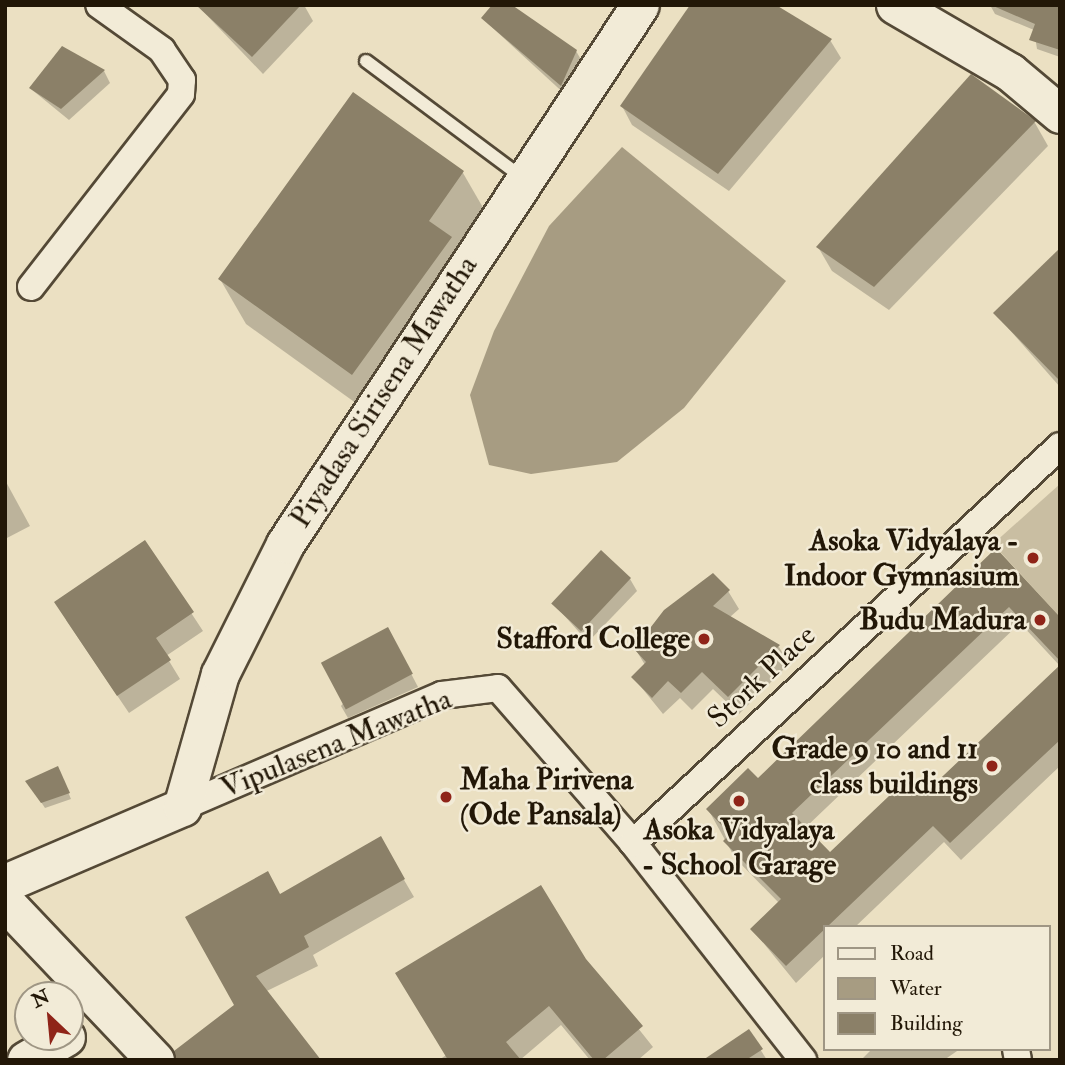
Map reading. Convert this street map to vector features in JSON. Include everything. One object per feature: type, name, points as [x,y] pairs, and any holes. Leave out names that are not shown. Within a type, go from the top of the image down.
[{"type":"street","points":[[31,287],[181,94],[182,80],[162,50],[99,5]]},
{"type":"street","name":"Piyadasa Sirisena Mawatha","points":[[182,807],[220,674],[285,544],[523,178],[640,5]]},
{"type":"street","points":[[895,5],[1010,72],[1060,114]]},
{"type":"street","name":"Stork Place","points":[[633,843],[1060,446]]},
{"type":"street","name":"Vipulasena Mawatha","points":[[5,883],[442,695],[498,688],[633,843],[803,1060]]},
{"type":"street","points":[[5,902],[103,1011],[155,1060]]},
{"type":"street","points":[[84,1025],[103,1011]]},
{"type":"lane","points":[[366,61],[523,178]]},
{"type":"shaded area","name":"Asoka Vidyalaya - Indoor Gymnasium","points":[[1060,484],[1060,617],[993,544]]},
{"type":"water","points":[[622,147],[786,281],[684,408],[617,462],[531,474],[489,465],[470,395],[494,331],[549,226]]},
{"type":"building","points":[[196,5],[301,5],[252,57]]},
{"type":"building","points":[[492,5],[512,5],[577,50],[561,86],[481,18]]},
{"type":"building","points":[[690,5],[776,5],[832,39],[718,174],[620,106]]},
{"type":"building","points":[[991,5],[1060,5],[1060,50],[1029,40],[1035,24]]},
{"type":"building","points":[[62,46],[105,70],[61,109],[29,88]]},
{"type":"building","points":[[971,74],[1036,121],[874,287],[816,247]]},
{"type":"building","points":[[353,92],[464,171],[429,221],[452,237],[352,375],[218,279]]},
{"type":"building","points":[[1060,248],[1060,381],[993,313]]},
{"type":"building","points":[[145,540],[194,612],[156,638],[171,660],[117,696],[54,602]]},
{"type":"building","points":[[996,548],[1060,617],[1060,661],[1009,607],[792,813],[830,852],[909,777],[925,793],[1060,665],[1060,740],[950,843],[933,826],[829,925],[824,925],[824,930],[786,966],[750,929],[781,899],[723,841],[730,834],[706,809],[748,768],[758,778]]},
{"type":"building","points":[[601,550],[631,578],[581,631],[551,603]]},
{"type":"building","points":[[713,573],[730,590],[713,606],[780,645],[728,697],[702,672],[681,693],[668,681],[652,698],[631,677],[646,662],[634,649],[664,610]]},
{"type":"building","points":[[388,627],[413,674],[346,709],[321,663]]},
{"type":"building","points":[[58,766],[70,793],[41,803],[25,781]]},
{"type":"building","points":[[381,836],[405,879],[304,936],[309,947],[256,976],[321,1060],[175,1060],[174,1051],[234,1005],[185,917],[268,871],[280,894]]},
{"type":"building","points":[[541,885],[586,959],[643,1026],[603,1060],[594,1060],[549,1006],[506,1042],[521,1060],[448,1060],[395,973]]},
{"type":"building","points":[[749,1029],[763,1049],[746,1060],[703,1060]]},
{"type":"place","name":"Asoka Vidyalaya - Indoor Gymnasium","points":[[1033,558]]},
{"type":"place","name":"Budu Madura","points":[[1040,620]]},
{"type":"place","name":"Stafford College","points":[[704,639]]},
{"type":"place","name":"Grade 9 10 and 11 class buildings","points":[[992,766]]},
{"type":"place","name":"Maha Pirivena (Ode Pansala)","points":[[446,797]]},
{"type":"place","name":"Asoka Vidyalaya - School Garage","points":[[739,801]]}]
